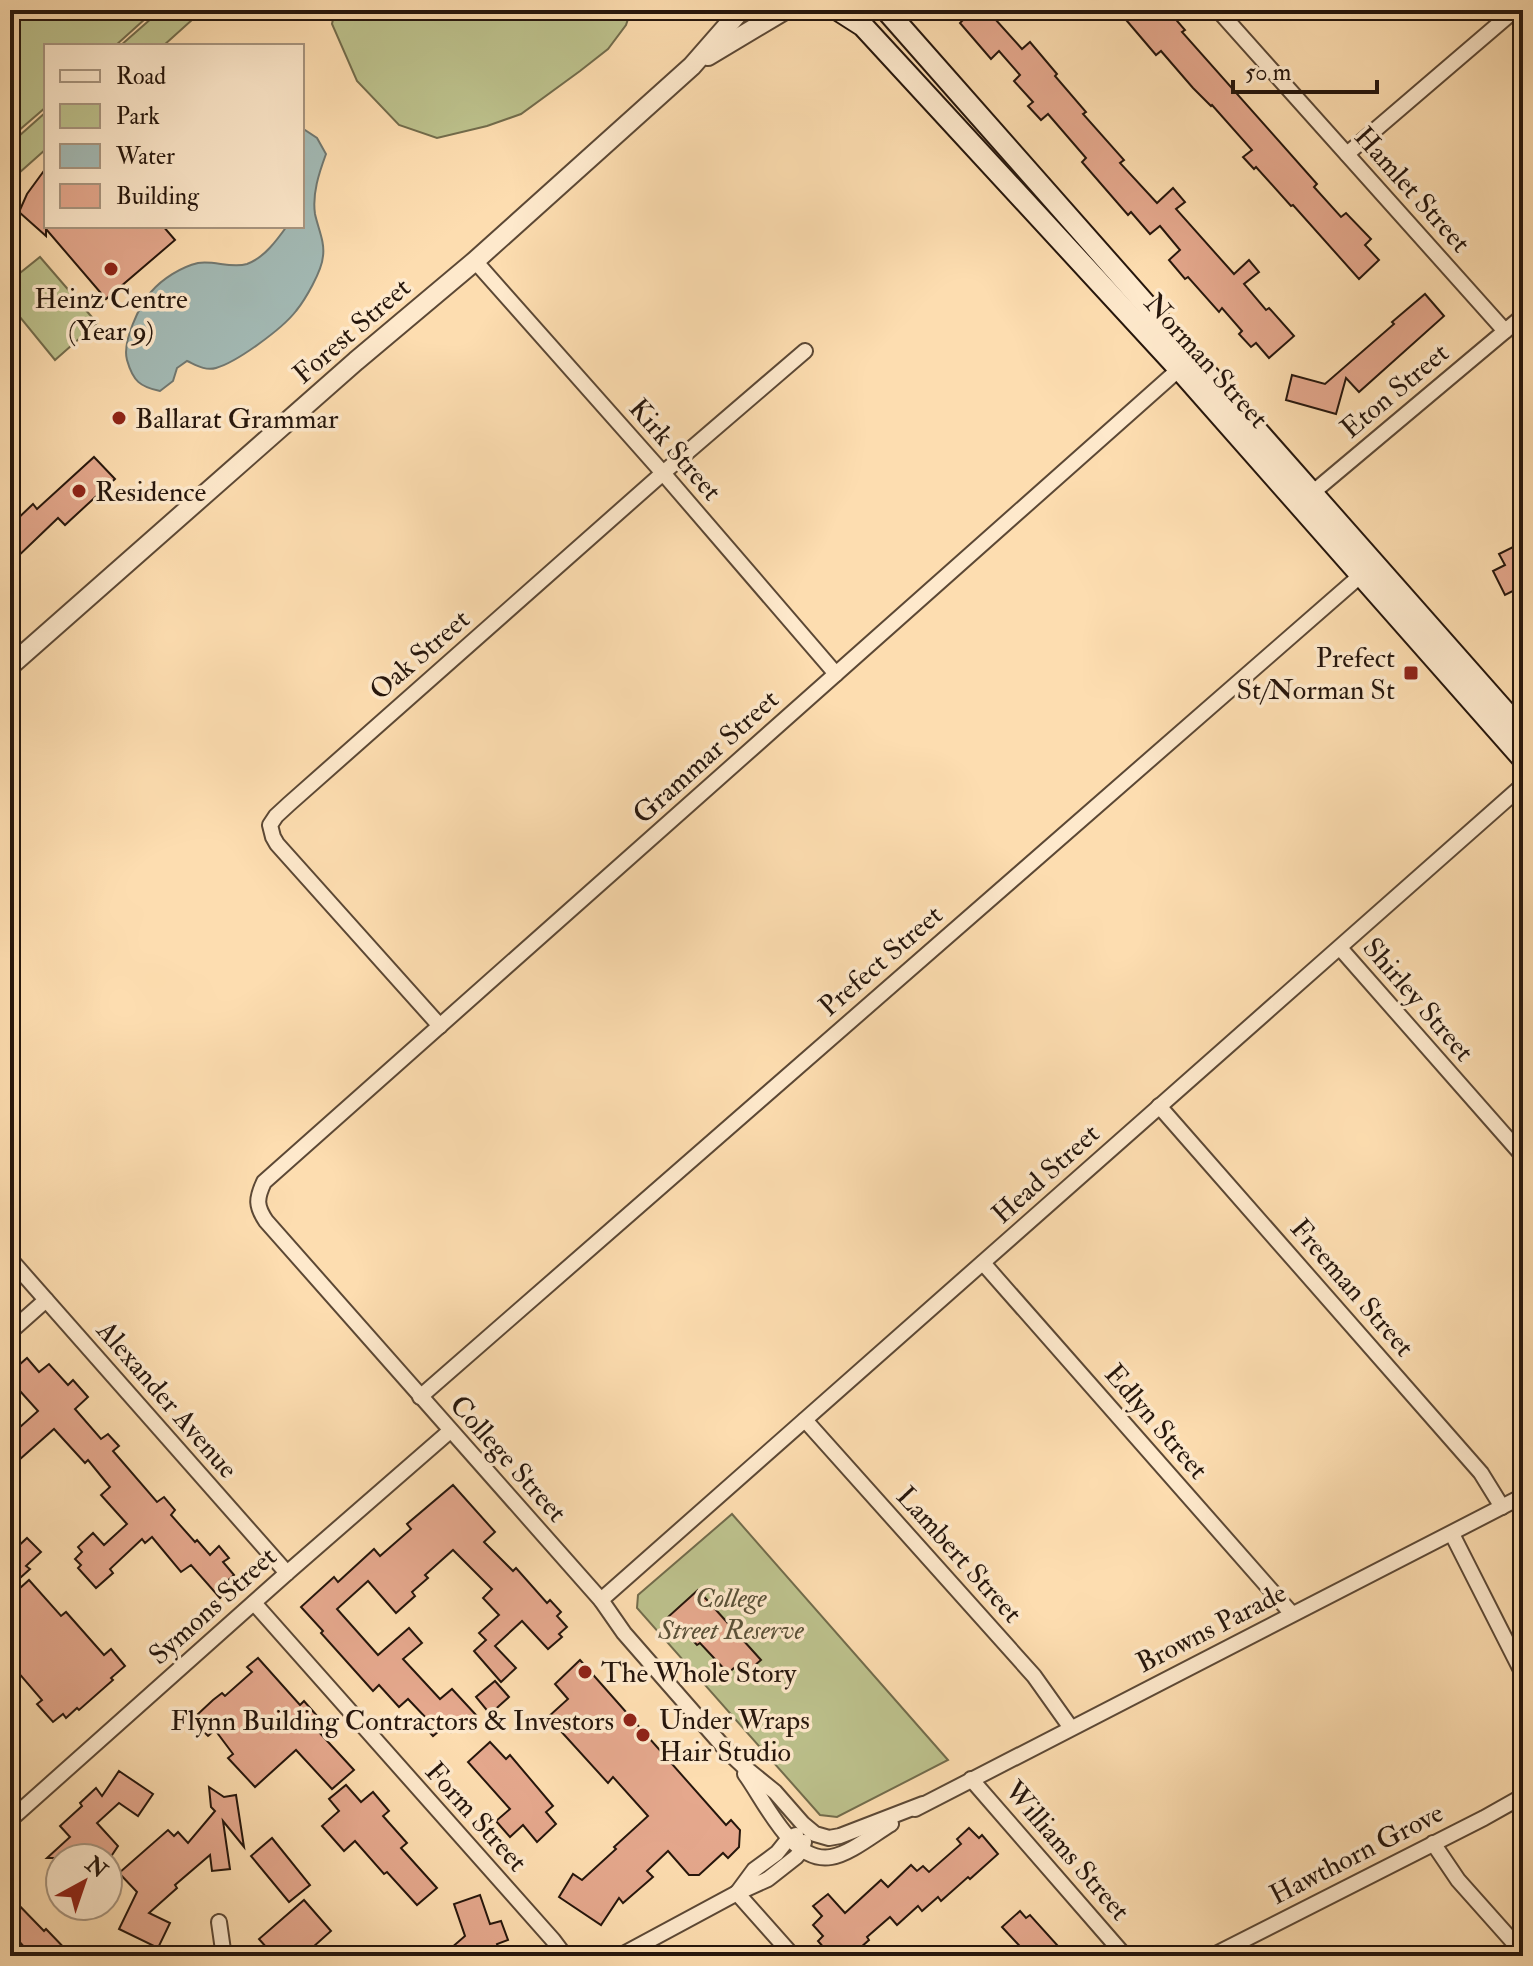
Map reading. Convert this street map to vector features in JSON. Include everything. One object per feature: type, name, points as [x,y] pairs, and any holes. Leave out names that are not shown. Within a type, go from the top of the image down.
[{"type":"main road","name":"Norman Street","points":[[838,10],[863,26],[1186,364]]},
{"type":"main road","name":"Norman Street","points":[[886,10],[1186,364],[1367,569],[1523,759]]},
{"type":"main road","name":"Norman Street","points":[[1367,569],[1523,732]]},
{"type":"street","name":"Forest Street","points":[[10,666],[356,361],[475,261],[692,66],[741,10]]},
{"type":"street","name":"Forest Street","points":[[692,66],[785,10]]},
{"type":"street","name":"Hamlet Street","points":[[1218,10],[1505,331]]},
{"type":"street","points":[[1347,154],[1515,10]]},
{"type":"street","name":"Kirk Street","points":[[475,261],[836,674]]},
{"type":"street","name":"Eton Street","points":[[1306,499],[1523,316]]},
{"type":"street","name":"Oak Street","points":[[440,1026],[263,825],[805,351]]},
{"type":"street","name":"Grammar Street","points":[[257,1196],[264,1182],[1186,364]]},
{"type":"street","name":"Prefect Street","points":[[420,1397],[1367,569]]},
{"type":"street","name":"Head Street","points":[[601,1600],[1523,785]]},
{"type":"street","name":"Shirley Street","points":[[1340,948],[1523,1156]]},
{"type":"street","name":"Freeman Street","points":[[1159,1106],[1481,1473],[1502,1507]]},
{"type":"street","name":"College Street","points":[[257,1196],[258,1208],[266,1221],[601,1600],[624,1633],[728,1752],[789,1838]]},
{"type":"street","name":"Alexander Avenue","points":[[10,1259],[287,1573]]},
{"type":"street","name":"Edlyn Street","points":[[983,1263],[1292,1614]]},
{"type":"street","points":[[10,1332],[46,1300]]},
{"type":"street","name":"Lambert Street","points":[[805,1420],[1034,1676],[1071,1728]]},
{"type":"street","name":"Symons Street","points":[[10,1820],[450,1431]]},
{"type":"street","name":"Browns Parade","points":[[801,1851],[820,1857],[840,1854],[923,1804],[1523,1496]]},
{"type":"street","points":[[1452,1534],[1523,1674]]},
{"type":"street","name":"Form Street","points":[[254,1603],[565,1956]]},
{"type":"street","name":"College Street","points":[[728,1752],[775,1792],[808,1829]]},
{"type":"street","name":"Williams Street","points":[[971,1779],[1125,1956]]},
{"type":"street","name":"Hawthorn Grove","points":[[1212,1956],[1523,1796]]},
{"type":"street","name":"Browns Parade","points":[[808,1829],[824,1837],[840,1836],[923,1804]]},
{"type":"street","points":[[737,1893],[754,1870],[777,1853],[789,1838],[808,1829]]},
{"type":"street","points":[[620,1956],[768,1879],[801,1851],[808,1829]]},
{"type":"street","points":[[789,1838],[801,1851]]},
{"type":"street","points":[[1433,1843],[1458,1880],[1523,1953]]},
{"type":"street","points":[[737,1893],[793,1956]]},
{"type":"street","points":[[219,1922],[223,1950],[228,1956]]},
{"type":"green space","points":[[10,10],[155,10],[117,44],[44,44],[44,109],[10,138]]},
{"type":"green space","points":[[161,10],[203,10],[165,44],[122,44]]},
{"type":"green space","points":[[335,10],[631,10],[626,25],[608,49],[521,114],[437,138],[399,125],[357,81],[332,24]]},
{"type":"green space","points":[[44,114],[44,151],[10,181],[10,144]]},
{"type":"green space","points":[[40,257],[97,323],[55,360],[10,305],[10,281]]},
{"type":"green space","name":"College Street Reserve","points":[[732,1514],[948,1760],[837,1817],[820,1815],[637,1608],[638,1595]]},
{"type":"water","points":[[304,129],[317,138],[326,154],[314,199],[323,256],[304,300],[281,327],[225,365],[212,369],[187,361],[177,368],[173,381],[160,391],[142,385],[129,367],[127,344],[137,315],[155,287],[166,278],[198,263],[247,264],[274,243],[285,228],[304,228]]},
{"type":"building","points":[[952,10],[987,10],[1022,49],[1030,42],[1086,112],[1083,114],[1124,160],[1120,163],[1157,203],[1173,188],[1185,202],[1176,209],[1234,274],[1249,260],[1259,272],[1244,284],[1294,336],[1269,358],[1256,343],[1251,347],[1222,308],[1219,312],[1169,260],[1180,250],[1160,226],[1150,234],[1131,212],[1128,215],[1082,162],[1086,158],[1048,114],[1041,120],[1028,106],[1033,102],[1014,81],[1020,75],[999,51],[991,59]]},
{"type":"building","points":[[1139,10],[1160,10],[1168,18],[1172,15],[1185,30],[1182,32],[1317,184],[1314,187],[1341,217],[1346,213],[1371,239],[1365,245],[1379,260],[1359,279],[1293,205],[1243,157],[1252,150],[1212,105],[1161,51],[1156,55],[1127,21]]},
{"type":"building","name":"Heinz Centre (Year 9)","points":[[44,171],[44,228],[165,228],[175,240],[106,299],[46,229],[46,236],[19,212],[27,194]]},
{"type":"building","points":[[1425,294],[1444,316],[1359,392],[1346,378],[1336,414],[1286,400],[1292,375],[1325,384]]},
{"type":"building","points":[[94,457],[115,479],[65,525],[58,518],[10,564],[10,526],[33,504],[37,509]]},
{"type":"building","points":[[1523,542],[1523,586],[1505,595],[1493,571],[1505,565],[1499,554]]},
{"type":"building","points":[[27,1358],[39,1372],[49,1364],[68,1385],[73,1380],[88,1397],[75,1409],[101,1439],[108,1434],[119,1446],[113,1451],[157,1502],[164,1497],[175,1510],[171,1515],[195,1542],[197,1540],[210,1555],[219,1546],[229,1558],[223,1562],[234,1575],[227,1581],[232,1587],[220,1598],[191,1565],[181,1572],[152,1537],[145,1543],[142,1539],[110,1569],[113,1573],[96,1588],[78,1568],[81,1565],[75,1559],[82,1552],[78,1547],[93,1533],[104,1545],[127,1524],[101,1495],[110,1487],[88,1460],[85,1463],[54,1429],[10,1468],[10,1436],[38,1411],[10,1380],[10,1373]]},
{"type":"building","points":[[453,1485],[495,1532],[484,1542],[513,1571],[516,1568],[547,1603],[550,1600],[561,1612],[557,1616],[567,1627],[559,1634],[562,1637],[548,1649],[522,1621],[495,1646],[516,1668],[501,1682],[474,1651],[486,1640],[479,1633],[499,1615],[483,1598],[492,1589],[453,1550],[425,1575],[428,1578],[412,1592],[415,1596],[396,1613],[368,1581],[337,1609],[378,1655],[409,1628],[422,1643],[403,1659],[440,1699],[452,1689],[476,1715],[462,1727],[459,1724],[451,1732],[445,1726],[433,1736],[423,1725],[428,1720],[408,1699],[399,1707],[379,1685],[373,1691],[301,1607],[334,1577],[338,1582],[374,1549],[380,1556],[411,1529],[407,1524]]},
{"type":"building","points":[[27,1538],[41,1552],[26,1566],[30,1569],[10,1587],[10,1548],[13,1551]]},
{"type":"building","points":[[29,1580],[61,1616],[66,1612],[104,1655],[111,1649],[125,1666],[79,1710],[77,1708],[66,1718],[63,1714],[53,1722],[37,1704],[42,1700],[10,1663],[10,1597]]},
{"type":"building","points":[[698,1590],[761,1660],[748,1671],[741,1662],[728,1673],[700,1643],[697,1645],[686,1633],[684,1635],[668,1617]]},
{"type":"building","points":[[258,1658],[300,1705],[304,1701],[325,1725],[318,1731],[354,1770],[332,1789],[296,1750],[255,1787],[228,1758],[233,1754],[215,1730],[208,1736],[196,1724],[202,1718],[198,1714],[252,1672],[247,1667]]},
{"type":"building","points":[[580,1660],[726,1825],[731,1820],[740,1830],[739,1847],[728,1858],[723,1853],[699,1875],[689,1875],[668,1851],[647,1871],[653,1877],[623,1903],[619,1898],[601,1925],[559,1897],[573,1874],[582,1880],[648,1816],[613,1777],[608,1783],[548,1717],[568,1699],[555,1684]]},
{"type":"building","points":[[495,1681],[509,1697],[490,1714],[476,1697]]},
{"type":"building","points":[[490,1742],[506,1759],[510,1755],[553,1806],[546,1812],[556,1824],[537,1842],[523,1825],[510,1837],[496,1821],[510,1809],[468,1762]]},
{"type":"building","points":[[119,1771],[153,1794],[138,1816],[119,1803],[97,1823],[114,1842],[65,1842],[70,1837],[60,1826],[96,1788],[102,1796]]},
{"type":"building","points":[[346,1785],[361,1802],[373,1792],[389,1811],[383,1816],[407,1843],[401,1848],[437,1888],[417,1905],[355,1841],[344,1851],[322,1826],[339,1811],[329,1799]]},
{"type":"building","points":[[209,1787],[224,1797],[236,1795],[244,1847],[223,1821],[230,1869],[212,1871],[210,1855],[149,1913],[170,1923],[158,1948],[119,1929],[137,1892],[124,1878],[124,1869],[168,1830],[174,1836],[178,1832],[188,1843],[215,1811],[211,1807]]},
{"type":"building","points":[[969,1828],[979,1838],[982,1835],[998,1854],[941,1901],[938,1897],[922,1911],[918,1906],[897,1925],[890,1917],[851,1956],[831,1956],[818,1941],[823,1936],[813,1925],[822,1916],[813,1906],[828,1894],[845,1913],[881,1880],[888,1887],[911,1865],[917,1871],[923,1866],[929,1872],[961,1844],[957,1839]]},
{"type":"building","points":[[272,1838],[310,1885],[289,1902],[251,1856]]},
{"type":"building","points":[[480,1895],[490,1924],[501,1921],[508,1940],[497,1944],[501,1956],[442,1956],[465,1936],[454,1904]]},
{"type":"building","points":[[10,1896],[72,1956],[32,1956],[10,1931]]},
{"type":"building","points":[[304,1900],[331,1931],[303,1956],[274,1956],[259,1939]]},
{"type":"building","points":[[1020,1911],[1026,1918],[1030,1915],[1067,1956],[1029,1956],[1002,1927]]},
{"type":"place","name":"Heinz Centre (Year 9)","points":[[111,269]]},
{"type":"place","name":"Ballarat Grammar","points":[[119,418]]},
{"type":"place","name":"Residence","points":[[79,491]]},
{"type":"place","name":"Prefect St/Norman St","points":[[1411,673]]},
{"type":"place","name":"The Whole Story","points":[[585,1672]]},
{"type":"place","name":"Flynn Building Contractors & Investors","points":[[630,1720]]},
{"type":"place","name":"Under Wraps Hair Studio","points":[[643,1735]]}]
